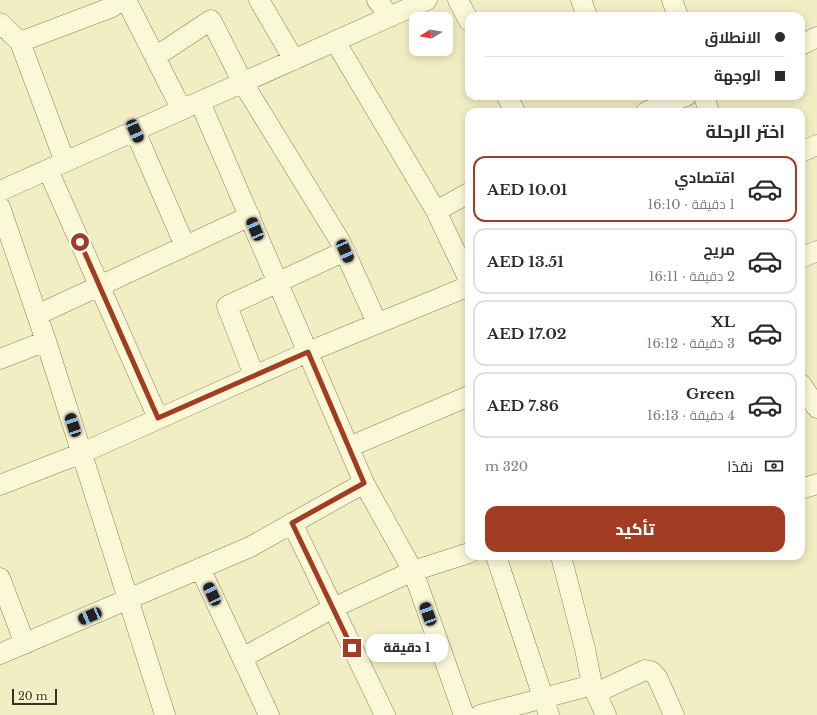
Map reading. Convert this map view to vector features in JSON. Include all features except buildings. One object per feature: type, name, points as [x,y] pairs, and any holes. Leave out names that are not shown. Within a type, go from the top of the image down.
[{"type":"street","points":[[20,42],[110,8],[124,0],[182,110]]},
{"type":"street","points":[[259,0],[294,60]]},
{"type":"street","points":[[377,0],[390,17]]},
{"type":"street","points":[[0,191],[427,0]]},
{"type":"street","points":[[458,0],[465,13]]},
{"type":"street","points":[[581,0],[586,12]]},
{"type":"street","points":[[672,0],[676,12]]},
{"type":"street","points":[[155,57],[211,20],[243,83],[340,241],[377,324]]},
{"type":"street","points":[[0,23],[20,42],[56,166],[99,286],[158,418]]},
{"type":"street","points":[[805,43],[817,37]]},
{"type":"street","points":[[335,41],[436,211],[465,272]]},
{"type":"street","points":[[656,108],[676,100]]},
{"type":"street","points":[[200,102],[364,483],[413,571],[464,715]]},
{"type":"street","points":[[135,131],[185,246]]},
{"type":"street","points":[[805,150],[817,145]]},
{"type":"street","points":[[436,211],[465,195]]},
{"type":"street","points":[[0,207],[46,341],[165,715]]},
{"type":"street","points":[[37,315],[250,216]]},
{"type":"street","points":[[254,375],[227,306],[345,251]]},
{"type":"street","points":[[805,256],[817,251]]},
{"type":"street","points":[[0,485],[82,453],[254,375],[465,288]]},
{"type":"street","points":[[0,359],[46,341]]},
{"type":"street","points":[[805,390],[817,408]]},
{"type":"street","points":[[348,447],[465,398]]},
{"type":"street","points":[[0,654],[250,547],[364,483]]},
{"type":"street","points":[[805,488],[817,484]]},
{"type":"street","points":[[292,523],[385,715]]},
{"type":"street","points":[[242,658],[333,608],[413,571],[465,554]]},
{"type":"street","points":[[497,560],[546,707]]},
{"type":"street","points":[[562,560],[594,689],[606,715]]},
{"type":"street","points":[[200,568],[269,715]]},
{"type":"street","points":[[0,578],[25,644]]},
{"type":"street","points":[[480,715],[546,707],[644,670],[651,671],[656,677],[674,715]]},
{"type":"route","points":[[80,242],[158,418],[308,352],[364,483],[292,523],[352,648]]}]
